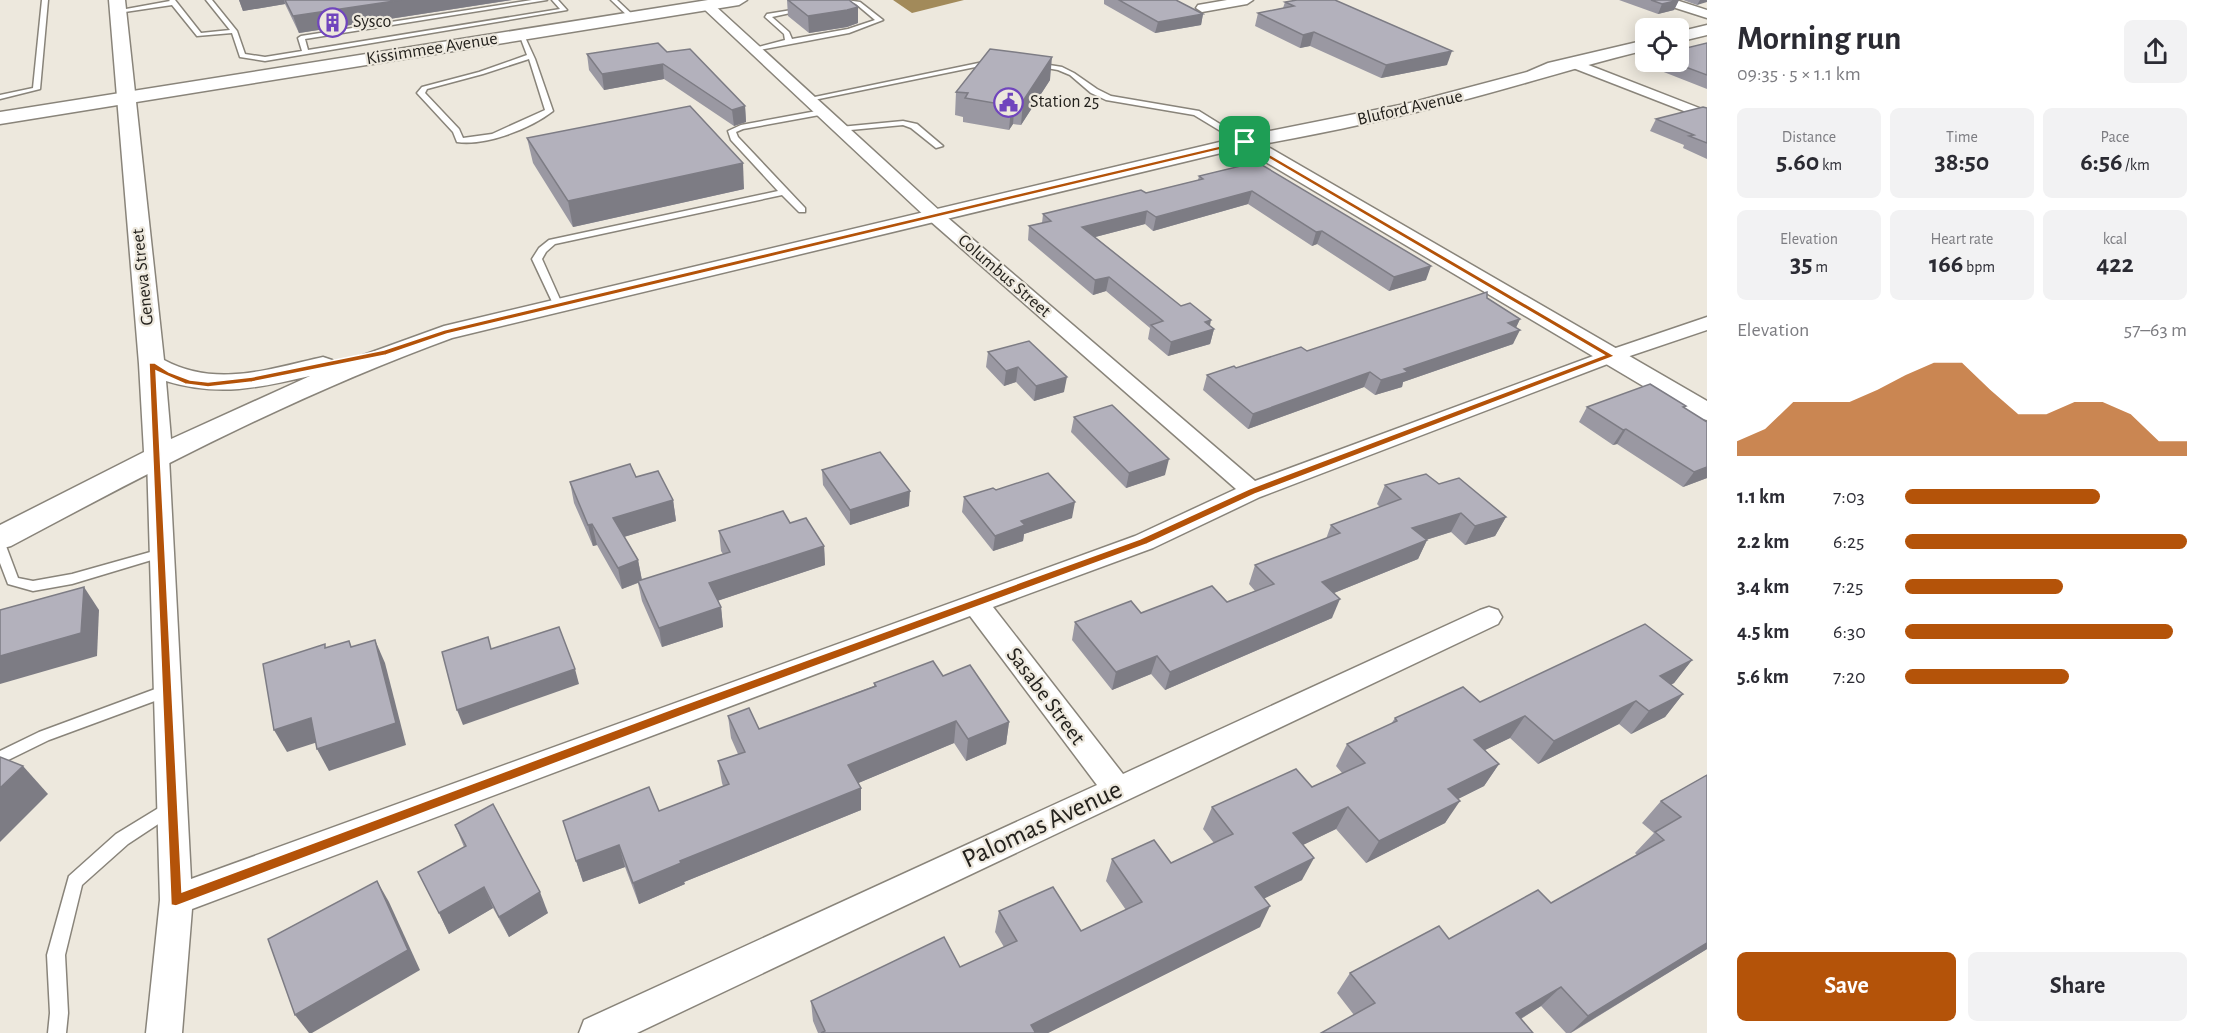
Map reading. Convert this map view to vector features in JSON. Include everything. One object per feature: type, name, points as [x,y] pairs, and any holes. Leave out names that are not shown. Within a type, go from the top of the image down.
[{"type":"main road","name":"Kissimmee Avenue","points":[[0,118],[739,0]]},
{"type":"street","points":[[1220,17],[1197,6],[1247,0]]},
{"type":"street","points":[[1664,0],[1707,15]]},
{"type":"street","name":"Columbus Street","points":[[715,3],[754,49],[935,216],[1252,492]]},
{"type":"street","name":"Geneva Street","points":[[117,6],[124,98],[152,364],[158,457]]},
{"type":"street","points":[[1689,34],[1707,30]]},
{"type":"street","name":"Bluford Avenue","points":[[0,538],[158,457],[310,384],[386,352],[444,333],[1245,142],[1329,127],[1498,88],[1573,63],[1635,48]]},
{"type":"street","points":[[1573,63],[1707,116]]},
{"type":"street","points":[[1245,142],[1707,412]]},
{"type":"street","points":[[176,900],[1144,542],[1252,492],[1611,356],[1707,323]]},
{"type":"street","points":[[152,364],[166,374],[188,382],[208,385],[252,380],[386,352]]},
{"type":"street","points":[[158,457],[176,900],[164,1033]]},
{"type":"street","name":"Sasabe Street","points":[[975,603],[1117,789]]},
{"type":"street","name":"Palomas Avenue","points":[[597,1033],[1489,617]]},
{"type":"lane","points":[[0,97],[36,89],[45,0]]},
{"type":"lane","points":[[210,0],[234,31],[242,56],[265,59],[564,10],[555,0]]},
{"type":"lane","points":[[306,52],[301,38],[544,0]]},
{"type":"lane","points":[[614,0],[633,18]]},
{"type":"lane","points":[[754,49],[789,40],[849,31],[880,20],[858,3],[849,0]]},
{"type":"lane","points":[[117,6],[172,2],[198,35],[234,31]]},
{"type":"lane","points":[[789,40],[787,33],[767,16],[813,7]]},
{"type":"lane","points":[[521,35],[530,56],[549,111],[488,137],[469,141],[460,140],[456,131],[422,93],[424,88],[434,83],[481,73],[530,56]]},
{"type":"lane","points":[[802,210],[734,138],[732,131],[816,106],[983,63],[1004,61]]},
{"type":"lane","points":[[1027,64],[1060,68],[1094,91],[1109,98],[1196,113],[1245,142]]},
{"type":"lane","points":[[840,129],[903,123],[914,126],[939,146]]},
{"type":"lane","points":[[558,306],[537,259],[542,250],[552,242],[784,192]]},
{"type":"lane","points":[[0,546],[14,581],[33,586],[72,579],[161,553]]},
{"type":"lane","points":[[0,758],[44,736],[166,691]]},
{"type":"lane","points":[[57,1033],[59,1013],[56,955],[75,881],[122,839],[171,807]]},
{"type":"shaded area","points":[[893,0],[964,0],[912,13]]},
{"type":"building","points":[[285,0],[401,0],[293,16]]},
{"type":"building","points":[[788,0],[849,0],[858,7],[808,16]]},
{"type":"building","points":[[1119,0],[1176,0],[1203,14],[1158,22]]},
{"type":"building","points":[[1335,0],[1452,51],[1386,65],[1314,32],[1303,35],[1258,13],[1294,6],[1285,2]]},
{"type":"building","points":[[1651,0],[1679,0],[1662,4]]},
{"type":"building","points":[[658,43],[667,52],[690,49],[745,106],[732,110],[663,64],[602,74],[587,54]]},
{"type":"building","points":[[1707,43],[1707,75],[1689,68],[1689,47]]},
{"type":"building","points":[[990,49],[1052,57],[1023,101],[1015,100],[1011,106],[965,98],[968,93],[956,92]]},
{"type":"building","points":[[690,106],[743,163],[568,201],[527,138]]},
{"type":"building","points":[[1703,107],[1707,108],[1707,143],[1656,119]]},
{"type":"building","points":[[1257,162],[1431,266],[1394,277],[1322,231],[1316,232],[1252,191],[1156,217],[1147,211],[1082,227],[1181,306],[1190,303],[1211,320],[1205,322],[1214,329],[1171,342],[1151,325],[1163,321],[1109,277],[1095,280],[1029,226],[1051,221],[1043,214],[1141,190],[1146,193],[1203,179],[1199,176]]},
{"type":"building","points":[[1487,292],[1487,298],[1520,319],[1508,323],[1520,330],[1404,369],[1408,372],[1381,380],[1370,372],[1253,414],[1207,375],[1301,347],[1307,351]]},
{"type":"building","points":[[1029,341],[1067,377],[1036,386],[1018,367],[1006,371],[988,352]]},
{"type":"building","points":[[1650,384],[1707,422],[1707,467],[1694,472],[1587,407]]},
{"type":"building","points":[[1112,405],[1169,459],[1129,473],[1074,417]]},
{"type":"building","points":[[880,452],[910,491],[850,510],[822,470]]},
{"type":"building","points":[[630,464],[636,477],[658,471],[673,500],[613,518],[638,560],[618,568],[592,524],[588,525],[570,482]]},
{"type":"building","points":[[1048,473],[1075,502],[1021,521],[1025,525],[995,536],[964,497],[993,488],[996,490]]},
{"type":"building","points":[[1426,474],[1439,484],[1459,478],[1506,517],[1475,526],[1461,513],[1412,528],[1427,540],[1322,582],[1340,599],[1170,672],[1157,656],[1116,672],[1075,622],[1131,601],[1141,613],[1212,586],[1227,602],[1274,584],[1255,565],[1340,533],[1331,525],[1401,499],[1385,485]]},
{"type":"building","points":[[783,511],[790,523],[806,518],[824,546],[709,583],[721,607],[659,628],[638,581],[730,552],[719,531]]},
{"type":"building","points":[[84,587],[81,633],[0,656],[0,610]]},
{"type":"building","points":[[1645,624],[1692,660],[1660,676],[1683,694],[1649,711],[1636,701],[1554,741],[1525,716],[1474,740],[1499,764],[1448,789],[1460,801],[1379,841],[1348,807],[1293,833],[1314,858],[1255,887],[1270,906],[1031,1025],[1034,1033],[821,1033],[825,1031],[811,1001],[944,937],[960,967],[1017,941],[999,911],[1053,887],[1081,931],[1142,902],[1112,859],[1154,840],[1171,863],[1233,834],[1212,807],[1296,769],[1312,787],[1365,763],[1347,744],[1397,721],[1395,718],[1463,687],[1480,702]]},
{"type":"building","points":[[559,627],[575,669],[457,710],[442,652],[488,637],[491,649]]},
{"type":"building","points":[[375,640],[396,723],[317,749],[311,718],[274,730],[263,664],[325,644],[325,648],[349,641],[351,647]]},
{"type":"building","points":[[933,661],[943,676],[970,665],[1009,722],[968,739],[956,721],[848,765],[861,788],[680,861],[681,863],[633,883],[619,845],[576,861],[563,821],[649,787],[659,811],[729,784],[718,761],[745,752],[728,716],[749,708],[759,729],[876,686],[874,683]]},
{"type":"building","points":[[0,757],[23,766],[0,788]]},
{"type":"building","points":[[1707,775],[1707,943],[1588,1016],[1561,987],[1516,1013],[1533,1033],[1321,1033],[1375,1003],[1350,973],[1439,926],[1449,939],[1538,890],[1551,903],[1664,840],[1655,832],[1681,817],[1661,801]]},
{"type":"building","points":[[493,804],[540,892],[499,917],[484,887],[439,913],[418,872],[466,846],[455,825]]},
{"type":"building","points":[[377,881],[408,950],[295,1015],[268,939]]},
{"type":"place","name":"Sysco","points":[[332,22]]},
{"type":"place","name":"Station 25","points":[[1009,102]]},
{"type":"route","points":[[1245,142],[1611,356],[1252,492],[1144,542],[679,712],[176,900],[158,457],[152,364],[166,374],[188,382],[208,385],[252,380],[386,352],[444,333],[1245,142]]}]
